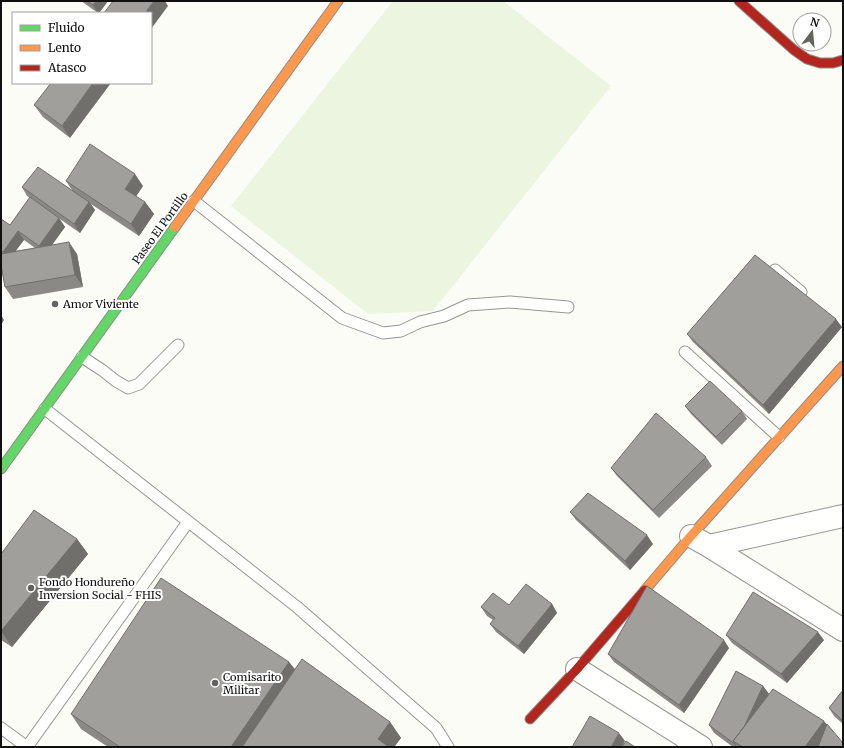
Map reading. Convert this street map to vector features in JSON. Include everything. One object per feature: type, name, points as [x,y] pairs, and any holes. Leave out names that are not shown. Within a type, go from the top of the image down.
[{"type":"street","name":"Paseo El Portillo","points":[[1,469],[338,1]]},
{"type":"street","points":[[739,1],[794,50],[807,59],[820,63],[832,63],[843,60]]},
{"type":"street","points":[[530,719],[700,541],[779,437],[843,366]]},
{"type":"street","points":[[700,541],[843,516]]},
{"type":"street","points":[[700,541],[843,630]]},
{"type":"street","points":[[577,669],[701,747]]},
{"type":"lane","points":[[194,201],[342,318],[383,333],[401,331],[420,322],[444,316],[468,305],[510,302],[568,306]]},
{"type":"lane","points":[[775,270],[810,300]]},
{"type":"lane","points":[[82,357],[102,370],[116,382],[128,388],[139,384],[178,345]]},
{"type":"lane","points":[[686,352],[779,437]]},
{"type":"lane","points":[[45,409],[302,612],[436,728],[448,747]]},
{"type":"lane","points":[[1,728],[27,747],[188,522]]},
{"type":"green space","points":[[393,1],[503,1],[611,86],[433,311],[368,314],[231,206]]},
{"type":"building","points":[[87,1],[96,1],[93,5]]},
{"type":"building","points":[[113,1],[154,1],[146,12],[105,12]]},
{"type":"building","points":[[50,84],[92,84],[62,126],[34,105]]},
{"type":"building","points":[[90,144],[135,174],[125,189],[145,202],[131,224],[66,181]]},
{"type":"building","points":[[38,167],[89,202],[74,224],[22,187]]},
{"type":"building","points":[[30,197],[59,218],[39,246],[18,231],[3,252],[1,251],[1,219],[10,225]]},
{"type":"building","points":[[69,242],[75,275],[5,287],[1,265],[1,254]]},
{"type":"building","points":[[755,255],[836,319],[763,405],[687,334]]},
{"type":"building","points":[[710,381],[742,411],[716,437],[685,406]]},
{"type":"building","points":[[656,413],[706,457],[653,510],[611,468]]},
{"type":"building","points":[[588,493],[647,535],[625,561],[570,512]]},
{"type":"building","points":[[34,510],[77,539],[1,631],[1,554]]},
{"type":"building","points":[[161,578],[289,662],[231,747],[120,747],[71,714]]},
{"type":"building","points":[[526,584],[552,604],[518,646],[490,624],[495,618],[481,607],[493,593],[509,605]]},
{"type":"building","points":[[647,586],[724,640],[679,705],[608,654]]},
{"type":"building","points":[[753,592],[818,632],[781,674],[726,635]]},
{"type":"building","points":[[302,659],[390,722],[378,739],[389,747],[242,747]]},
{"type":"building","points":[[736,671],[763,686],[744,727],[733,741],[736,745],[709,725]]},
{"type":"building","points":[[773,689],[824,721],[805,747],[743,747],[733,741]]},
{"type":"building","points":[[843,690],[843,721],[829,708]]},
{"type":"building","points":[[590,716],[619,733],[611,747],[572,747]]},
{"type":"building","points":[[827,724],[843,743],[843,747],[818,747]]},
{"type":"building","points":[[626,741],[635,747],[622,747]]},
{"type":"traffic: fast","points":[[1,469],[175,227]]},
{"type":"traffic: slow","points":[[175,227],[338,1]]},
{"type":"traffic: slow","points":[[645,590],[691,536],[843,366]]},
{"type":"traffic: jam","points":[[739,1],[794,50],[807,59],[820,63],[833,63],[843,60]]},
{"type":"traffic: jam","points":[[530,719],[577,669],[645,590]]},
{"type":"place","name":"Amor Viviente","points":[[55,304]]},
{"type":"place","name":"Fondo Hondureño Inversion Social - FHIS","points":[[31,588]]},
{"type":"place","name":"Comisarito Militar","points":[[215,683]]}]
